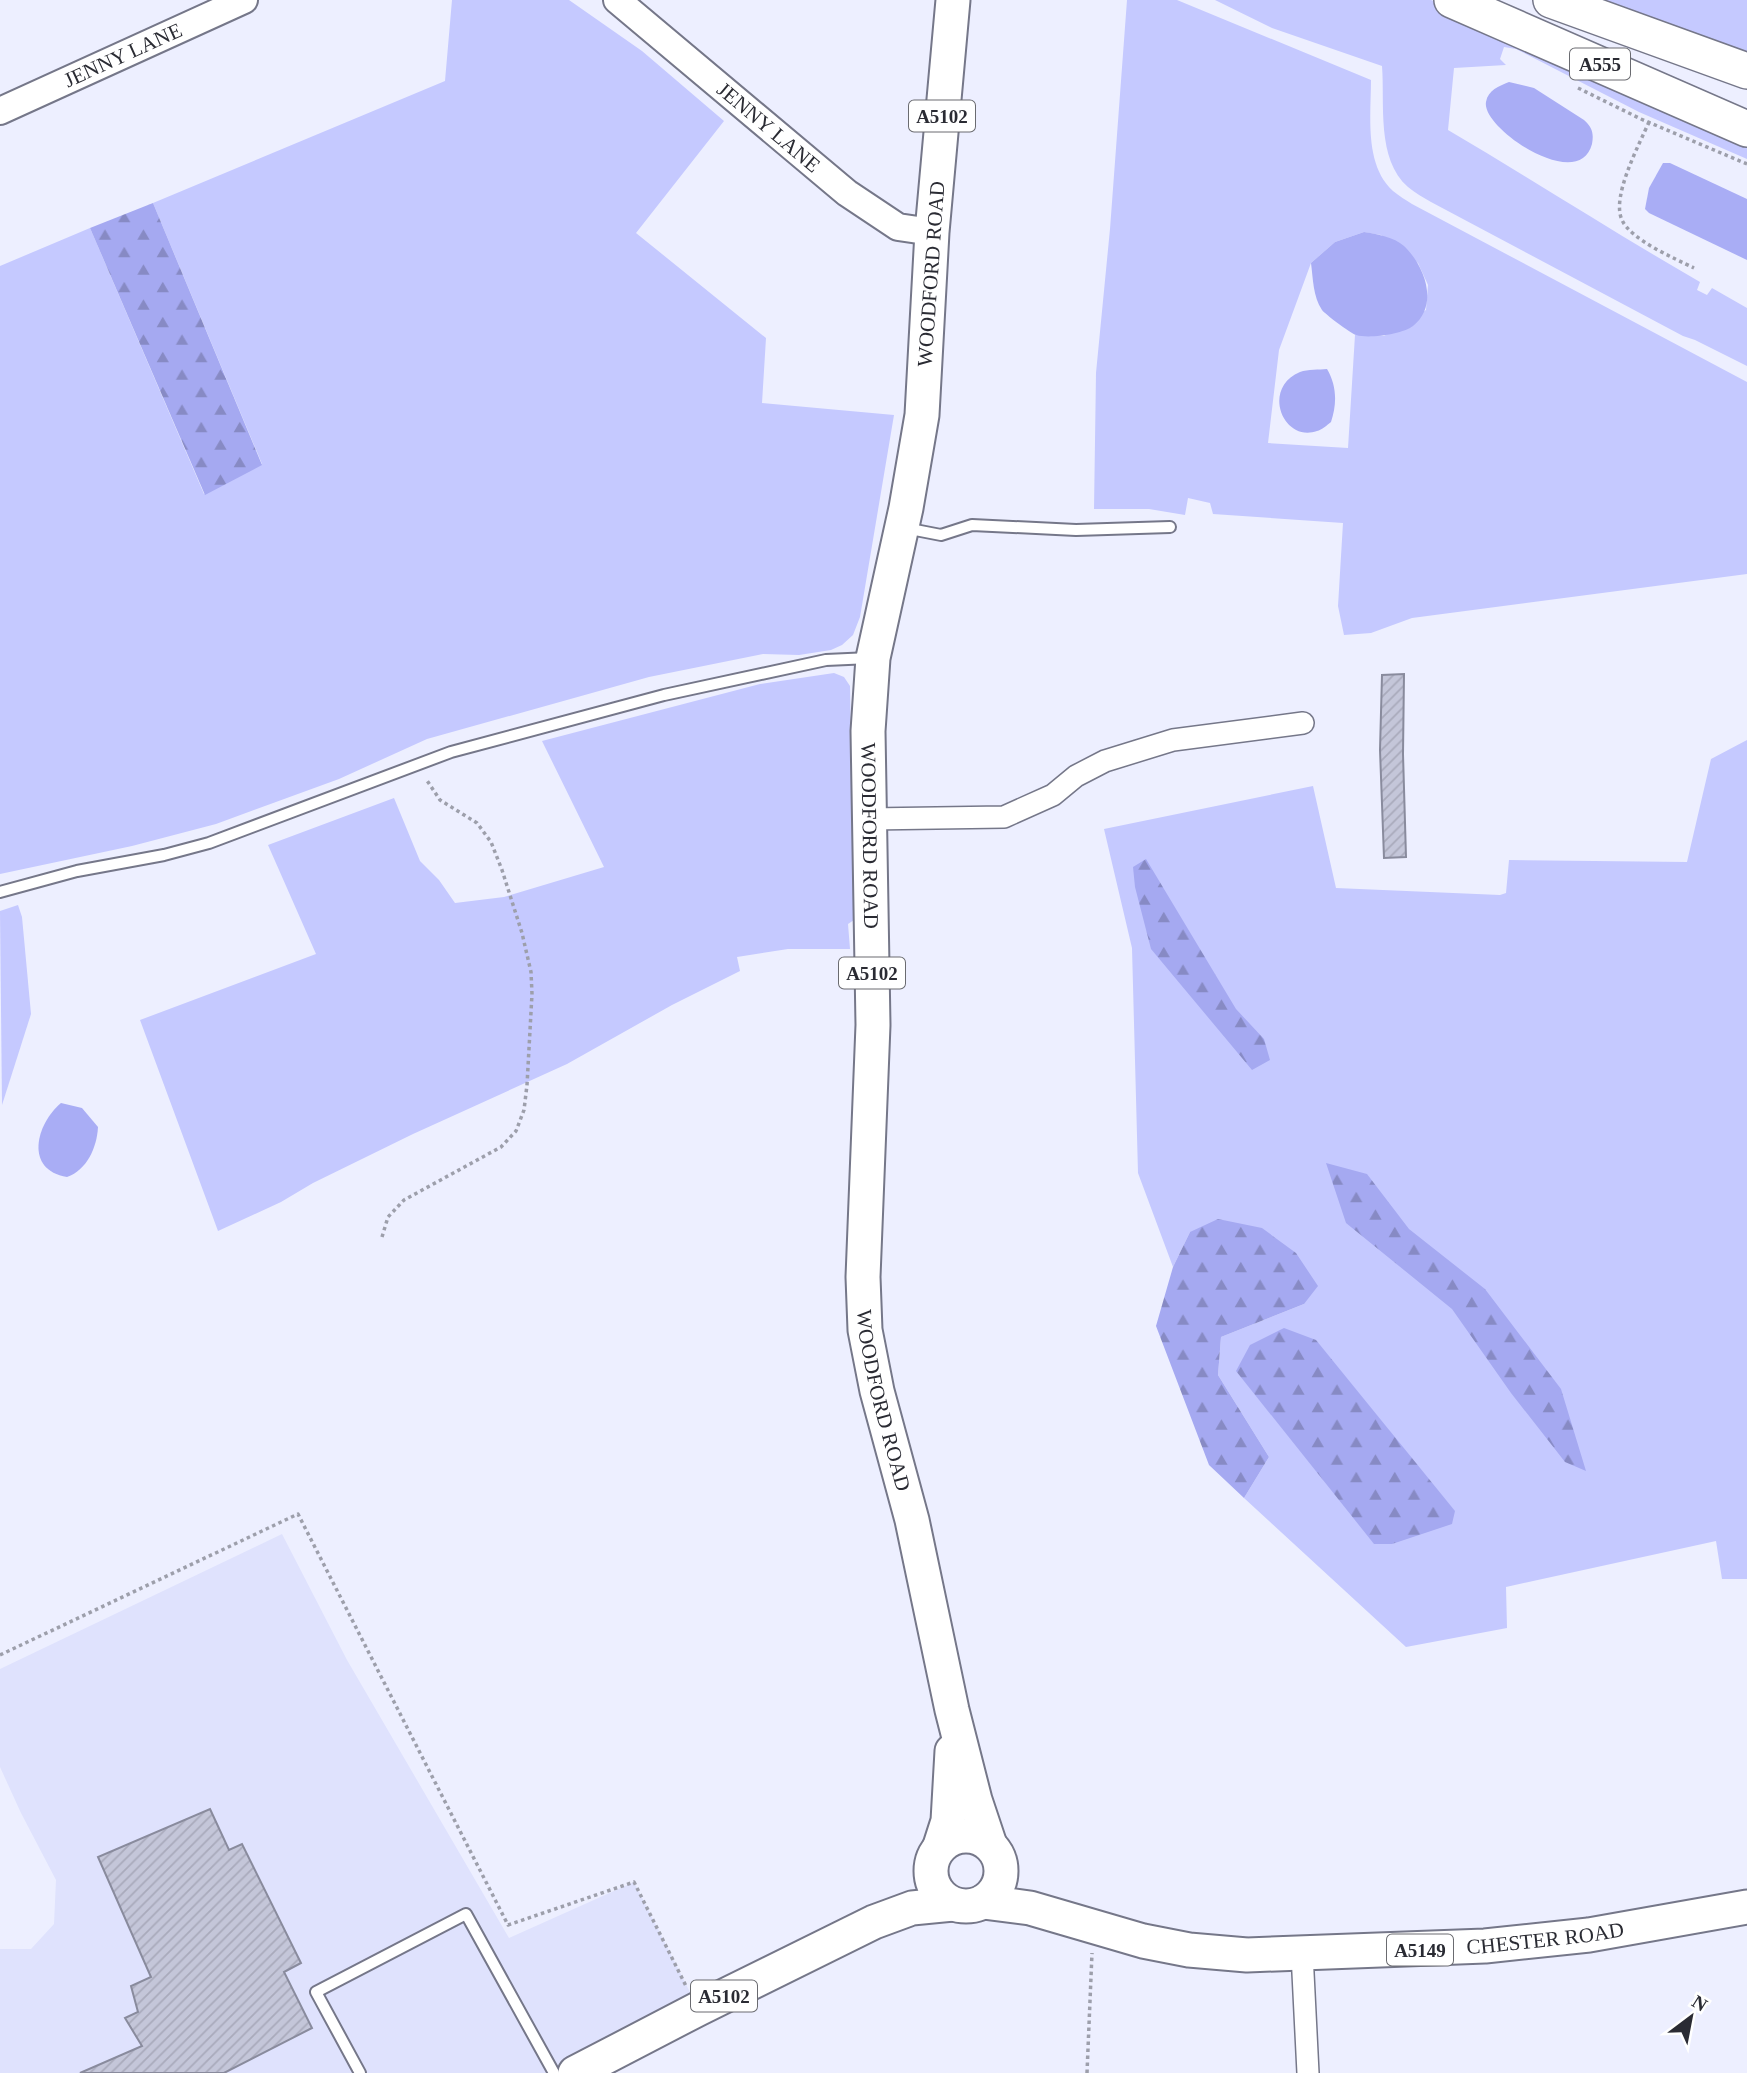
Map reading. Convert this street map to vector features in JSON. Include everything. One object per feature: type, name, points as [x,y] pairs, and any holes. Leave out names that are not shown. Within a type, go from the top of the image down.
[{"type":"highway","name":"A555","points":[[1452,0],[1747,129]]},
{"type":"highway","name":"A555","points":[[1552,0],[1747,71]]},
{"type":"main road","name":"WOODFORD ROAD","points":[[953,0],[932,232],[922,415],[902,527],[873,658],[868,731],[873,1025],[863,1277],[865,1330],[877,1391],[912,1520],[952,1710],[975,1800],[995,1853]]},
{"type":"main road","name":"WOODFORD ROAD","points":[[936,1852],[948,1821],[952,1710]]},
{"type":"main road","points":[[971,1836],[995,1853],[1001,1873],[992,1894],[968,1903],[944,1899],[932,1880],[936,1852],[949,1840],[971,1836]]},
{"type":"main road","name":"CHESTER ROAD","points":[[874,1922],[913,1884],[936,1852]]},
{"type":"main road","name":"CHESTER ROAD","points":[[995,1853],[1020,1881],[1093,1926]]},
{"type":"main road","name":"CHESTER ROAD","points":[[575,2073],[874,1922],[912,1908],[968,1903],[1030,1908],[1143,1941],[1189,1950],[1247,1955],[1485,1946],[1589,1935],[1747,1908]]},
{"type":"street","name":"JENNY LANE","points":[[0,111],[244,0]]},
{"type":"street","name":"JENNY LANE","points":[[617,0],[847,193],[898,227],[932,232]]},
{"type":"street","points":[[869,819],[1004,817],[1053,794],[1076,776],[1105,761],[1172,740],[1303,723]]},
{"type":"street","points":[[1301,1953],[1308,2073]]},
{"type":"lane","points":[[902,527],[941,535],[972,525],[1076,530],[1170,527]]},
{"type":"lane","points":[[0,892],[77,871],[164,855],[209,843],[451,752],[677,691],[826,660],[873,658]]},
{"type":"lane","points":[[360,2073],[316,1992],[466,1914],[554,2073]]},
{"type":"path","points":[[1571,84],[1649,122],[1747,164]]},
{"type":"path","points":[[1649,122],[1620,193],[1621,219],[1638,237],[1693,268]]},
{"type":"path","points":[[382,1237],[388,1217],[404,1200],[501,1147],[516,1131],[524,1110],[527,1085],[533,994],[531,972],[502,870],[491,842],[477,823],[440,800],[428,785],[420,764]]},
{"type":"path","points":[[0,1655],[298,1514],[508,1925],[634,1882],[698,2009]]},
{"type":"path","points":[[1087,2073],[1093,1926]]},
{"type":"shaded area","points":[[452,0],[569,0],[642,51],[724,121],[636,233],[766,338],[762,403],[894,415],[860,617],[853,635],[831,650],[799,655],[763,654],[649,677],[427,739],[339,779],[216,824],[132,846],[0,874],[0,266],[90,228],[204,494],[262,464],[153,203],[445,81]]},
{"type":"shaded area","points":[[1127,0],[1177,0],[1371,80],[1370,124],[1373,154],[1377,168],[1393,191],[1412,204],[1747,382],[1747,574],[1412,618],[1371,633],[1344,635],[1338,606],[1343,523],[1213,514],[1210,503],[1188,498],[1185,515],[1149,509],[1094,509],[1096,373]],"holes":[[[1364,232],[1381,235],[1418,263],[1428,285],[1426,310],[1384,336],[1355,335],[1348,448],[1268,443],[1279,350],[1311,263],[1335,242]]]},
{"type":"shaded area","points":[[1215,0],[1431,0],[1747,135],[1747,159],[1639,112],[1516,49],[1504,47],[1500,59],[1506,65],[1454,68],[1448,130],[1700,282],[1697,290],[1707,295],[1712,288],[1747,308],[1747,366],[1683,336],[1431,202],[1408,187],[1398,175],[1387,146],[1382,66],[1272,28]]},
{"type":"shaded area","points":[[1591,0],[1747,0],[1747,60]]},
{"type":"shaded area","points":[[1509,82],[1534,88],[1587,123],[1592,130],[1593,140],[1584,158],[1569,162],[1551,160],[1532,152],[1499,127],[1489,113],[1486,102],[1492,91]]},
{"type":"shaded area","points":[[1663,163],[1670,163],[1747,199],[1747,260],[1645,209],[1649,188]]},
{"type":"shaded area","points":[[1364,232],[1385,236],[1400,243],[1418,263],[1423,274],[1426,307],[1421,317],[1408,329],[1377,336],[1356,335],[1319,305],[1311,263],[1335,242]]},
{"type":"shaded area","points":[[1327,369],[1335,395],[1331,422],[1317,431],[1305,433],[1295,429],[1286,422],[1281,412],[1281,390],[1288,380],[1300,372]]},
{"type":"shaded area","points":[[834,673],[844,677],[850,686],[854,920],[848,924],[850,949],[788,949],[737,957],[740,971],[672,1005],[567,1064],[413,1134],[218,1231],[140,1020],[316,954],[268,845],[394,798],[420,861],[439,880],[455,903],[504,897],[604,867],[542,741],[760,684]]},
{"type":"shaded area","points":[[1747,740],[1747,1579],[1722,1579],[1716,1541],[1506,1587],[1507,1628],[1406,1647],[1244,1498],[1269,1457],[1218,1375],[1221,1337],[1304,1304],[1190,1232],[1173,1267],[1138,1173],[1132,948],[1104,829],[1313,786],[1336,888],[1500,895],[1506,893],[1509,860],[1687,862],[1711,759]]},
{"type":"shaded area","points":[[18,905],[22,917],[31,1014],[2,1105],[0,911]]},
{"type":"shaded area","points":[[61,1103],[82,1108],[98,1127],[90,1157],[80,1169],[67,1177],[53,1173],[44,1165],[38,1145],[45,1122]]},
{"type":"shaded area","points":[[282,1534],[347,1660],[509,1938],[634,1882],[693,1998],[554,2073],[0,2073],[0,1949],[31,1949],[54,1924],[56,1880],[0,1767],[0,1669]]},
{"type":"green space","points":[[153,203],[262,465],[205,495],[90,228]]},
{"type":"green space","points":[[1146,859],[1236,1009],[1264,1039],[1270,1060],[1252,1070],[1151,949],[1135,887],[1133,867]]},
{"type":"green space","points":[[1326,1163],[1367,1174],[1409,1229],[1485,1289],[1561,1389],[1586,1471],[1565,1462],[1511,1393],[1452,1309],[1346,1223]]},
{"type":"green space","points":[[1218,1219],[1262,1228],[1296,1253],[1318,1286],[1304,1304],[1221,1337],[1218,1375],[1269,1457],[1244,1498],[1209,1465],[1156,1326],[1173,1267],[1190,1232]]},
{"type":"green space","points":[[1284,1328],[1316,1340],[1455,1511],[1452,1524],[1392,1544],[1374,1544],[1236,1371],[1250,1345]]},
{"type":"building","points":[[1404,674],[1406,857],[1384,858],[1380,750],[1382,675]]},
{"type":"building","points":[[210,1809],[229,1850],[242,1844],[301,1963],[284,1972],[312,2028],[224,2073],[80,2073],[142,2046],[125,2018],[138,2012],[131,1986],[151,1977],[98,1857]]}]
